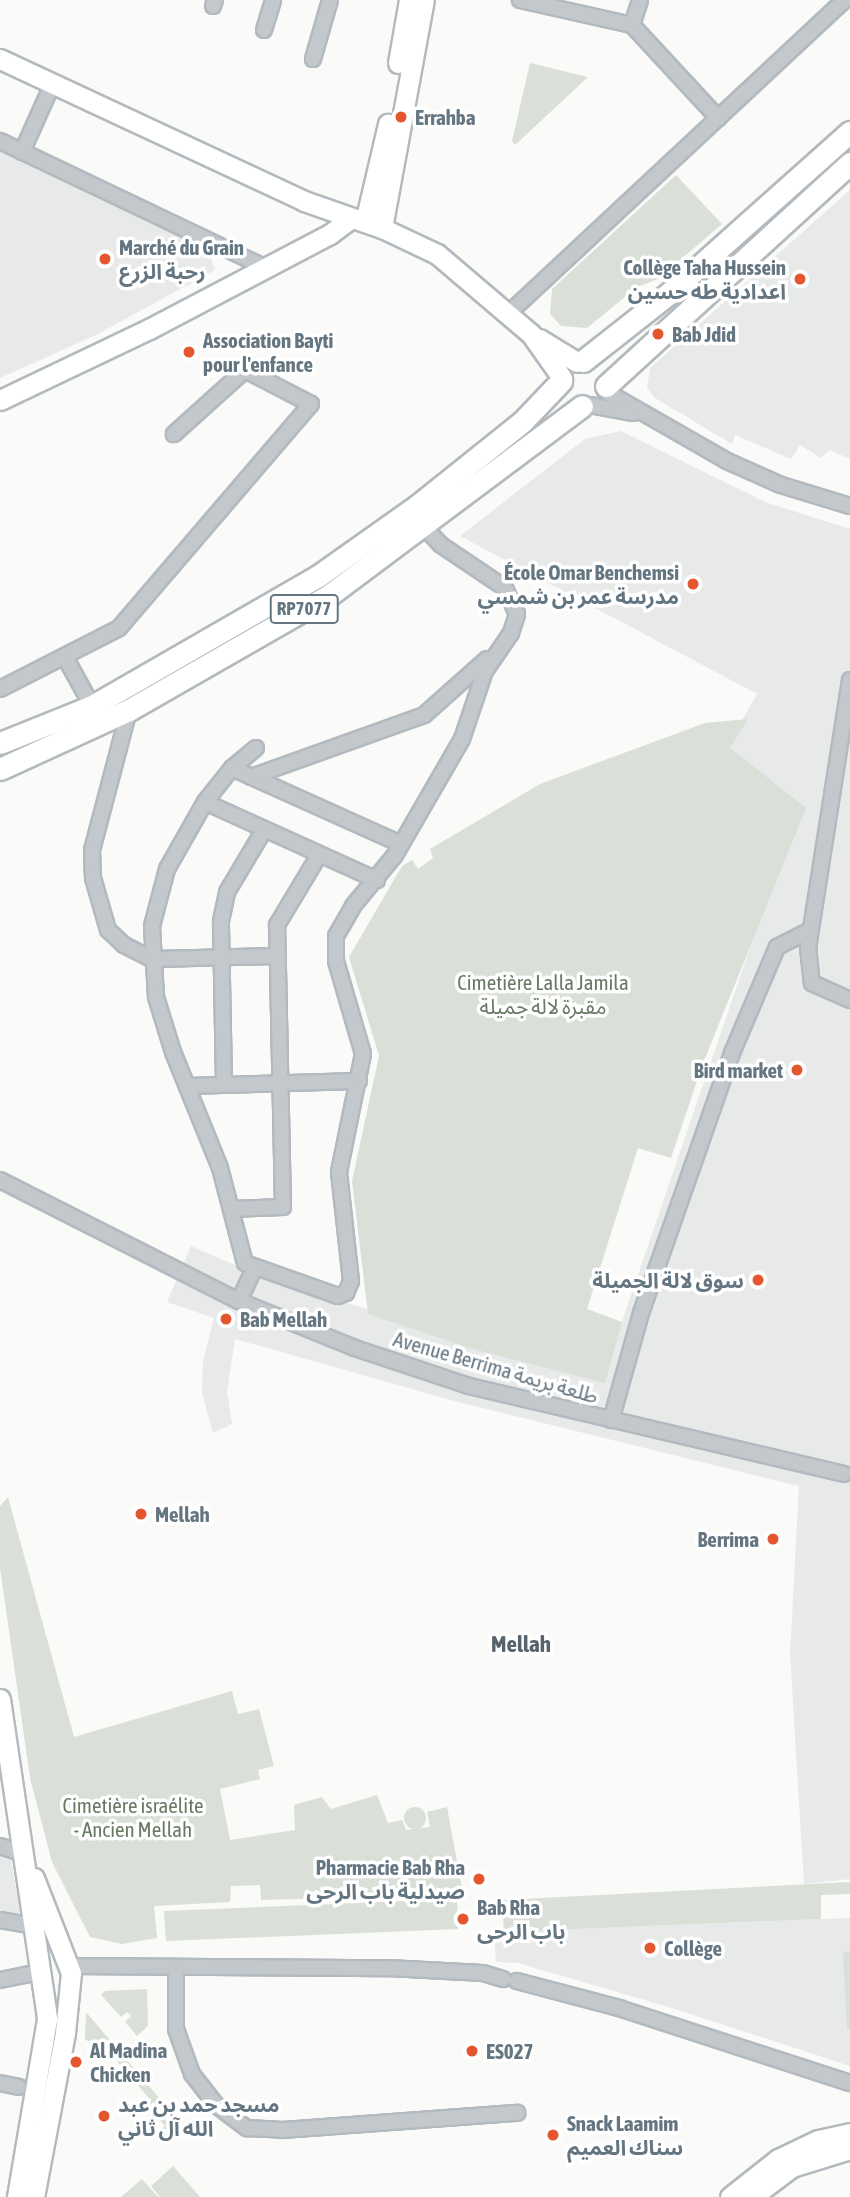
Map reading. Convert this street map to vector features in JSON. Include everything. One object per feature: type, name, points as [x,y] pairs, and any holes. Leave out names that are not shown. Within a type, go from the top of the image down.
[{"type":"main road","name":"RP7077","points":[[0,743],[92,706],[243,622],[363,545],[522,422],[580,361],[668,295],[850,132]]},
{"type":"main road","name":"RP7077","points":[[0,769],[129,710],[328,596],[596,397],[850,163]]},
{"type":"main road","points":[[561,380],[564,395],[596,397],[603,372],[580,361]]},
{"type":"street","points":[[264,30],[273,0]]},
{"type":"street","points":[[313,59],[330,0]]},
{"type":"street","points":[[366,222],[386,136],[409,0]]},
{"type":"street","points":[[366,222],[424,0]]},
{"type":"street","points":[[520,0],[632,25],[718,118]]},
{"type":"street","points":[[632,25],[640,0]]},
{"type":"street","points":[[509,313],[834,6],[845,0]]},
{"type":"street","points":[[0,59],[304,201],[366,222],[438,254],[531,334],[561,380]]},
{"type":"street","points":[[22,152],[52,85]]},
{"type":"street","points":[[0,141],[266,268]]},
{"type":"street","points":[[0,400],[266,268],[366,222]]},
{"type":"street","points":[[531,334],[580,361]]},
{"type":"street","points":[[0,688],[119,628],[311,404],[245,370],[174,434]]},
{"type":"street","points":[[596,397],[641,415],[781,485],[850,506]]},
{"type":"street","points":[[596,397],[641,415]]},
{"type":"street","points":[[251,777],[424,715],[494,653],[515,624],[511,595],[441,545],[424,527]]},
{"type":"street","points":[[256,748],[232,768],[205,802],[181,840],[156,902],[152,959],[163,1022],[220,1168],[242,1257],[254,1269],[333,1296],[349,1290],[339,1172],[363,1054],[360,1031],[333,948],[343,922],[377,880],[462,739],[494,653]]},
{"type":"street","points":[[65,657],[92,706]]},
{"type":"street","points":[[850,680],[809,931],[812,983],[850,1000]]},
{"type":"street","points":[[129,710],[91,863],[108,929],[124,945],[152,959],[278,957]]},
{"type":"street","points":[[232,768],[398,843]]},
{"type":"street","points":[[205,802],[377,880]]},
{"type":"street","points":[[224,1083],[220,957],[227,892],[264,830]]},
{"type":"street","points":[[231,1209],[282,1207],[277,925],[319,855]]},
{"type":"street","points":[[611,1420],[641,1313],[732,1053],[777,947],[809,931]]},
{"type":"street","points":[[187,1086],[359,1081]]},
{"type":"street","name":"Avenue Berrima طلعة بريمة","points":[[0,1180],[239,1301],[355,1348],[469,1386],[844,1474]]},
{"type":"street","points":[[239,1301],[254,1269]]},
{"type":"street","points":[[0,1699],[25,1854],[47,2035],[17,2197]]},
{"type":"street","points":[[0,1846],[25,1854]]},
{"type":"street","points":[[25,1854],[69,1971],[65,2033],[34,2197]]},
{"type":"street","points":[[0,1920],[33,1926]]},
{"type":"street","points":[[39,1976],[53,1958],[69,1971],[103,1967],[388,1968],[483,1973],[618,2008],[850,2083]]},
{"type":"street","points":[[176,1967],[176,2029],[192,2074],[216,2105],[247,2128],[283,2130],[517,2112]]},
{"type":"street","points":[[0,1980],[39,1976],[58,1989],[69,1971]]},
{"type":"street","points":[[0,2083],[19,2087]]},
{"type":"street","points":[[730,2197],[778,2159],[818,2140],[850,2133]]},
{"type":"street","points":[[752,2197],[792,2167],[850,2149]]},
{"type":"shaded area","name":"Marché du Grain رحبة الزرع","points":[[0,150],[207,248],[215,270],[96,335],[0,378]]},
{"type":"shaded area","name":"Collège Taha Hussein اعدادية طه حسين","points":[[850,190],[850,459],[830,450],[821,458],[800,445],[791,459],[735,435],[732,444],[655,398],[647,388],[650,368]]},
{"type":"shaded area","points":[[621,431],[765,502],[850,529],[850,1879],[804,1884],[790,1654],[799,1486],[458,1402],[235,1339],[227,1391],[232,1424],[213,1433],[202,1393],[203,1361],[214,1318],[167,1302],[191,1246],[265,1278],[602,1380],[796,813],[723,753],[757,694],[460,536],[585,439]]},
{"type":"shaded area","points":[[0,1850],[10,1853],[20,1912],[14,1918],[0,1913]]},
{"type":"shaded area","points":[[850,1918],[850,2066],[672,2008],[518,1963],[496,1962],[494,1932]]},
{"type":"green space","points":[[530,63],[588,77],[515,145],[512,141]]},
{"type":"green space","points":[[676,175],[722,224],[658,279],[637,287],[587,328],[561,326],[550,314],[552,289]]},
{"type":"green space","name":"Cimetière Lalla Jamila مقبرة لالة جميلة","points":[[748,719],[730,748],[806,808],[702,1066],[671,1158],[638,1148],[587,1309],[622,1322],[605,1383],[473,1349],[368,1314],[352,1181],[379,1056],[349,957],[402,866],[412,860],[418,869],[433,858],[430,849],[540,784],[705,723]]},
{"type":"green space","name":"Cimetière israélite - Ancien Mellah","points":[[8,1497],[74,1737],[232,1691],[238,1714],[259,1709],[274,1766],[258,1770],[260,1779],[220,1789],[230,1840],[295,1830],[294,1805],[322,1797],[331,1809],[377,1795],[388,1823],[402,1820],[406,1830],[430,1827],[427,1812],[447,1807],[463,1894],[261,1900],[260,1885],[231,1886],[230,1902],[154,1906],[157,1938],[122,1944],[90,1937],[52,1862],[30,1778],[0,1568],[0,1506]]},
{"type":"green space","points":[[415,1807],[425,1814],[426,1818],[419,1828],[415,1829],[405,1822],[404,1818],[411,1808]]},
{"type":"green space","points":[[850,1882],[850,1894],[821,1895],[821,1919],[504,1932],[502,1900]]},
{"type":"green space","points":[[457,1899],[458,1929],[166,1941],[164,1911]]},
{"type":"green space","points":[[850,1951],[850,2030],[847,2030],[843,1952]]},
{"type":"green space","points":[[147,1989],[148,2026],[137,2036],[125,2022],[131,2016],[127,2012],[121,2017],[101,1995],[105,1991]]},
{"type":"green space","points":[[86,2012],[182,2125],[166,2140],[159,2132],[165,2126],[144,2103],[149,2098],[102,2044],[85,2040]]},
{"type":"green space","points":[[173,2166],[200,2197],[160,2197],[151,2186]]},
{"type":"green space","points":[[142,2179],[158,2197],[121,2197]]},
{"type":"place","name":"Errahba","points":[[401,117]]},
{"type":"place","name":"Marché du Grain رحبة الزرع","points":[[105,259]]},
{"type":"place","name":"Collège Taha Hussein اعدادية طه حسين","points":[[800,279]]},
{"type":"place","name":"Bab Jdid","points":[[658,334]]},
{"type":"place","name":"Association Bayti pour l'enfance","points":[[189,352]]},
{"type":"place","name":"École Omar Benchemsi مدرسة عمر بن شمسي","points":[[693,584]]},
{"type":"place","name":"Bird market","points":[[797,1070]]},
{"type":"place","name":"سوق لالة الجميلة","points":[[758,1280]]},
{"type":"place","name":"Bab Mellah","points":[[226,1319]]},
{"type":"place","name":"Mellah","points":[[141,1514]]},
{"type":"place","name":"Berrima","points":[[773,1539]]},
{"type":"place","name":"Pharmacie Bab Rha صيدلية باب الرحى","points":[[479,1879]]},
{"type":"place","name":"Bab Rha باب الرحى","points":[[463,1919]]},
{"type":"place","name":"Collège","points":[[650,1948]]},
{"type":"place","name":"ES027","points":[[472,2051]]},
{"type":"place","name":"Al Madina Chicken","points":[[76,2062]]},
{"type":"place","name":"مسجد حمد بن عبد الله آل ثاني","points":[[104,2116]]},
{"type":"place","name":"Snack Laamim سناك العميم","points":[[553,2135]]},
{"type":"district","name":"Mellah","points":[[521,1644]]}]
